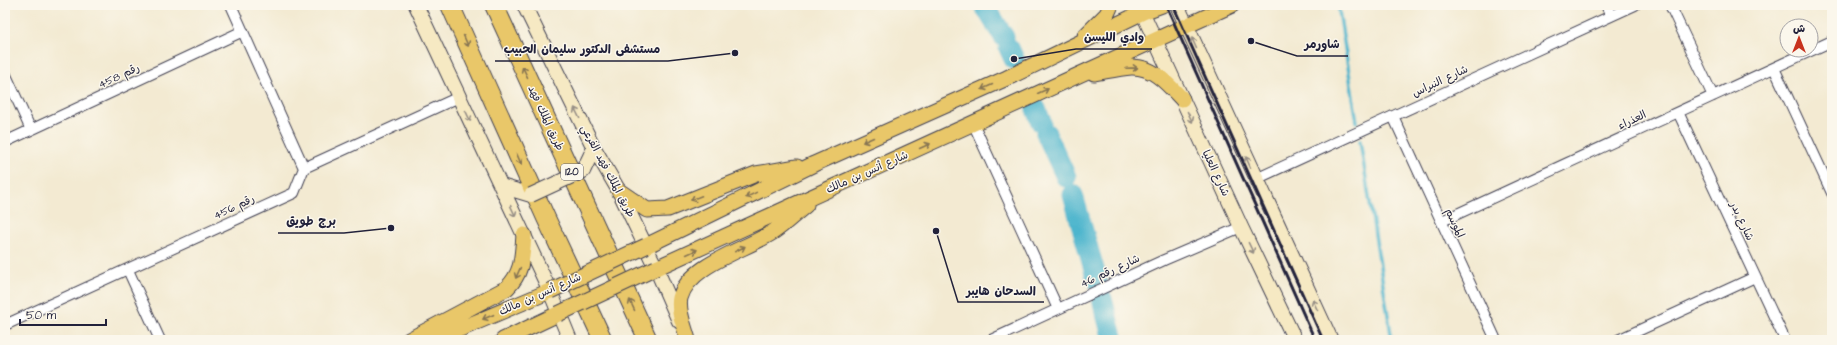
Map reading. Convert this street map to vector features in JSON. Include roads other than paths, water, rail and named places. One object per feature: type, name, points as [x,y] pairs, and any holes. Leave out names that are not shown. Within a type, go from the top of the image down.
[{"type":"highway","points":[[450,5],[603,340]]},
{"type":"highway","name":"طريق الملك فهد","points":[[494,5],[648,340]]},
{"type":"main road","points":[[416,5],[550,291],[558,314],[570,340]]},
{"type":"main road","name":"طريق الملك فهد الفرعي","points":[[524,5],[594,148],[619,191],[646,246],[688,340]]},
{"type":"main road","points":[[1077,43],[1106,14],[1111,5]]},
{"type":"main road","points":[[619,191],[647,210],[668,209],[756,174],[814,164],[1007,78],[1141,9],[1162,5]]},
{"type":"main road","points":[[1177,5],[1331,340]]},
{"type":"main road","name":"شارع أنس بن مالك","points":[[503,340],[656,268],[1232,5]]},
{"type":"main road","name":"شارع العليا","points":[[1141,9],[1241,227],[1295,340]]},
{"type":"main road","points":[[1079,74],[1131,67],[1145,69],[1164,80],[1182,99]]},
{"type":"main road","points":[[501,186],[531,195],[583,171],[594,148]]},
{"type":"main road","name":"شارع أنس بن مالك","points":[[434,340],[550,291],[814,164]]},
{"type":"main road","points":[[688,340],[682,318],[680,299],[689,280],[715,262],[772,233],[824,191]]},
{"type":"main road","points":[[409,340],[507,288],[520,270],[524,235]]},
{"type":"street","points":[[231,5],[304,168],[459,97]]},
{"type":"street","points":[[1606,5],[1611,16]]},
{"type":"street","name":"شارع النبراس","points":[[1256,179],[1635,5]]},
{"type":"street","points":[[1670,5],[1712,96]]},
{"type":"street","name":"رقم 458","points":[[5,142],[243,31]]},
{"type":"street","name":"العذراء","points":[[1442,221],[1832,41]]},
{"type":"street","points":[[1774,68],[1832,193]]},
{"type":"street","points":[[5,73],[31,130]]},
{"type":"street","name":"شارع بدر","points":[[1678,112],[1785,340]]},
{"type":"street","name":"الموسم","points":[[1393,116],[1496,340]]},
{"type":"street","points":[[973,123],[1058,308]]},
{"type":"street","name":"رقم 456","points":[[5,325],[294,193],[304,168]]},
{"type":"street","name":"شارع رقم 46","points":[[991,340],[1164,260],[1241,227]]},
{"type":"street","points":[[128,270],[160,340]]},
{"type":"street","points":[[1618,340],[1755,277]]},
{"type":"waterway","points":[[984,5],[1004,37]]},
{"type":"waterway","points":[[1338,5],[1357,122]]},
{"type":"waterway","points":[[1009,48],[1014,59]]},
{"type":"waterway","points":[[1036,109],[1041,122]]},
{"type":"waterway","points":[[1046,133],[1066,177]]},
{"type":"waterway","points":[[1360,141],[1392,340]]},
{"type":"waterway","points":[[1073,195],[1097,280]]},
{"type":"waterway","points":[[1102,299],[1113,340]]},
{"type":"railway","points":[[1166,5],[1315,340]]},
{"type":"railway","points":[[1173,5],[1323,340]]},
{"type":"place","name":"شاورمر","points":[[1251,41]]},
{"type":"place","name":"مستشفى الدكتور سليمان الحبيب","points":[[735,53]]},
{"type":"place","name":"وادي الليسن","points":[[1014,59]]},
{"type":"place","name":"برج طويق","points":[[391,228]]},
{"type":"place","name":"السدحان هايبر","points":[[936,231]]}]
